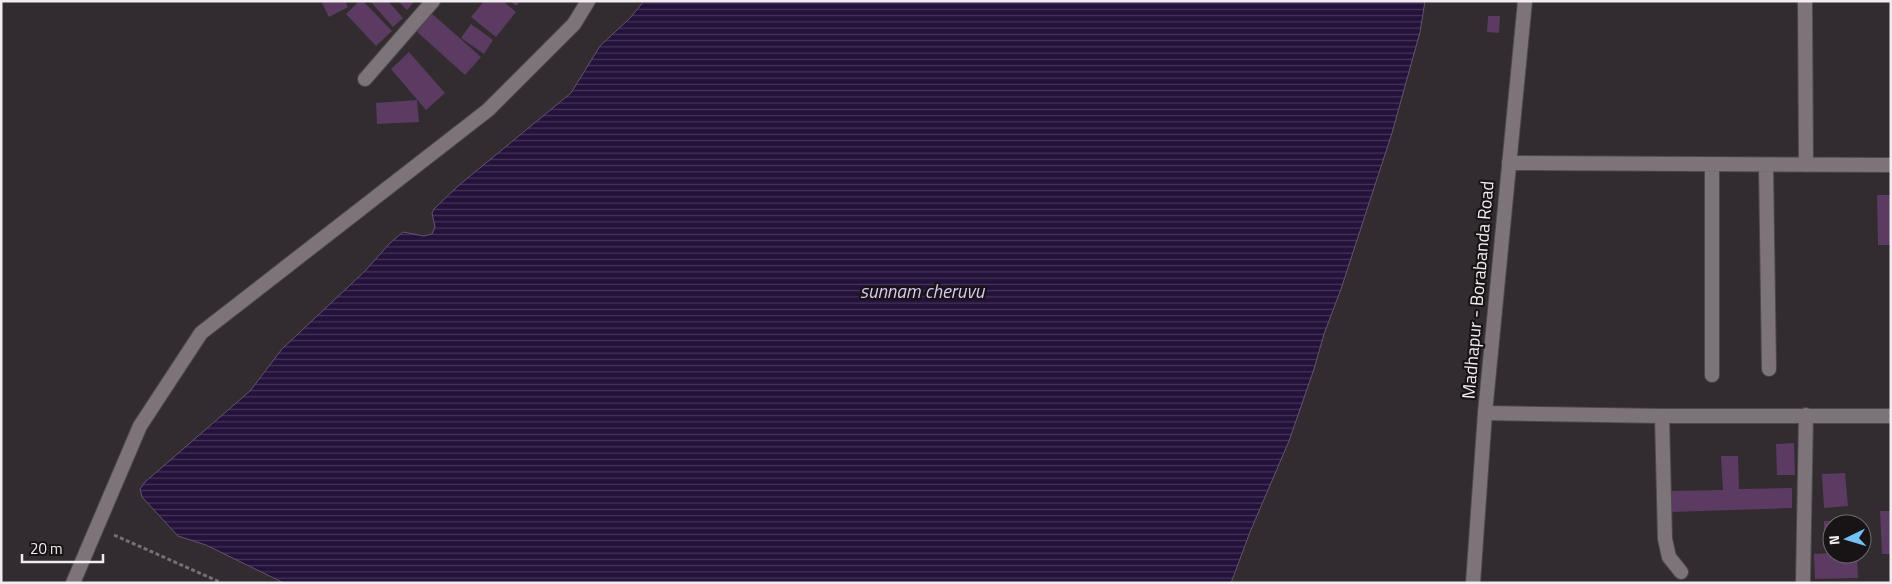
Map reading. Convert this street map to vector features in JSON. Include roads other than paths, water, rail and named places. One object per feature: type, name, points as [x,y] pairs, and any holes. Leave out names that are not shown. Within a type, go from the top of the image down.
[{"type":"street","points":[[365,79],[433,1]]},
{"type":"street","points":[[73,583],[140,426],[201,333],[488,110],[574,24],[588,1]]},
{"type":"street","name":"Madhapur - Borabanda Road","points":[[1473,583],[1485,412],[1525,1]]},
{"type":"street","points":[[1805,1],[1806,165]]},
{"type":"street","points":[[1509,163],[1891,166]]},
{"type":"street","points":[[1712,164],[1712,375]]},
{"type":"street","points":[[1766,165],[1769,369]]},
{"type":"street","points":[[1485,412],[1662,416],[1891,416]]},
{"type":"street","points":[[1662,416],[1665,539],[1669,557],[1681,572]]},
{"type":"street","points":[[1803,583],[1806,416]]},
{"type":"water","name":"sunnam cheruvu","points":[[644,1],[1425,1],[1420,32],[1392,133],[1341,289],[1324,334],[1289,441],[1250,532],[1231,583],[284,583],[206,545],[178,536],[142,497],[140,489],[145,482],[250,391],[282,349],[365,271],[390,243],[403,232],[424,236],[432,234],[435,227],[432,213],[434,209],[458,186],[571,93],[600,46],[630,18]]}]
